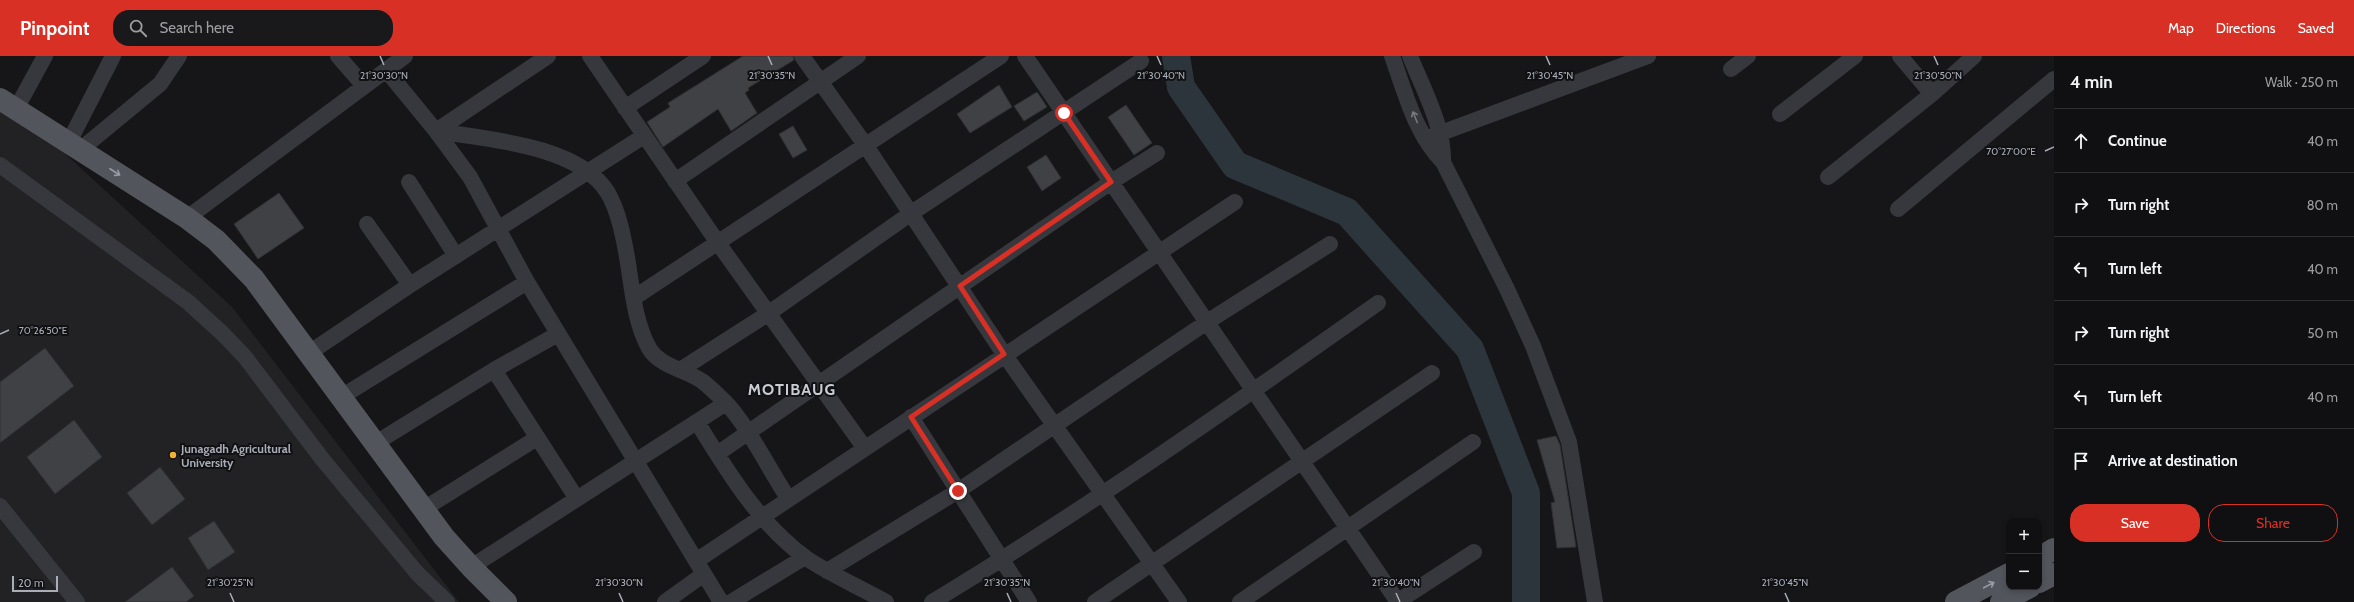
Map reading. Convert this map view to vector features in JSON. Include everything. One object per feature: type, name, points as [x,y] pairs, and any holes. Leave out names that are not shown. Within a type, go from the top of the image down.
[{"type":"main road","points":[[5,107],[74,146],[187,218],[216,240],[249,274],[341,396],[422,510],[470,567],[506,602]]},
{"type":"main road","points":[[5,107],[178,228],[229,267],[258,301],[424,528],[490,602]]},
{"type":"main road","points":[[2042,556],[2054,549]]},
{"type":"main road","points":[[2042,580],[2054,574]]},
{"type":"main road","points":[[1956,602],[2006,576]]},
{"type":"main road","points":[[2001,602],[2024,590]]},
{"type":"street","points":[[5,107],[45,56]]},
{"type":"street","points":[[74,146],[113,56]]},
{"type":"street","points":[[74,146],[160,84],[179,56]]},
{"type":"street","points":[[338,56],[364,86]]},
{"type":"street","points":[[436,131],[548,56]]},
{"type":"street","points":[[590,56],[718,243],[864,447]]},
{"type":"street","points":[[625,108],[703,56]]},
{"type":"street","points":[[802,56],[866,146],[1004,354],[1104,492],[1179,602]]},
{"type":"street","points":[[675,181],[858,56]]},
{"type":"street","points":[[635,298],[1001,56]]},
{"type":"street","points":[[1025,56],[1398,602],[1474,552]]},
{"type":"street","points":[[1392,56],[1416,121],[1443,147],[1443,162],[1507,289],[1533,346],[1569,442],[1595,602]]},
{"type":"street","points":[[1410,56],[1433,136]]},
{"type":"street","points":[[1433,136],[1648,56]]},
{"type":"street","points":[[1731,69],[1748,56]]},
{"type":"street","points":[[1780,114],[1855,56]]},
{"type":"street","points":[[1900,56],[1932,94]]},
{"type":"street","points":[[1828,177],[1932,94],[1974,56]]},
{"type":"street","points":[[187,218],[403,57]]},
{"type":"street","points":[[680,370],[769,313],[910,214],[1141,62]]},
{"type":"street","points":[[386,70],[436,131],[470,177],[527,282],[721,602]]},
{"type":"street","points":[[1898,209],[2054,79]]},
{"type":"street","points":[[436,131],[494,141],[555,155],[588,171],[607,192],[616,208],[639,320],[650,348],[658,358],[702,381],[726,403],[788,498]]},
{"type":"street","points":[[309,353],[410,285],[644,136]]},
{"type":"street","points":[[717,454],[1111,182],[1157,153]]},
{"type":"street","points":[[0,165],[188,302],[223,334],[245,357],[323,460],[363,508],[417,572],[447,602]]},
{"type":"street","points":[[409,182],[456,256]]},
{"type":"street","points":[[666,602],[700,567],[761,517],[788,498],[1235,202]]},
{"type":"street","points":[[367,224],[410,285]]},
{"type":"street","points":[[827,571],[958,491],[1207,322],[1330,244]]},
{"type":"street","points":[[341,396],[527,282]]},
{"type":"street","points":[[932,602],[1002,560],[1104,492],[1254,391],[1378,303]]},
{"type":"street","points":[[374,444],[494,370],[558,334]]},
{"type":"street","points":[[494,370],[577,499]]},
{"type":"street","points":[[1095,602],[1432,373]]},
{"type":"street","points":[[470,567],[726,403]]},
{"type":"street","points":[[911,417],[1029,602]]},
{"type":"street","points":[[697,422],[717,454],[761,517],[805,557],[872,600]]},
{"type":"street","points":[[422,510],[537,438]]},
{"type":"street","points":[[1240,602],[1473,442]]},
{"type":"street","points":[[0,506],[76,602]]},
{"type":"street","points":[[731,602],[805,557]]},
{"type":"shaded area","name":"Junagadh Agricultural University","points":[[0,103],[23,115],[232,307],[459,602],[0,602]]},
{"type":"building","points":[[743,56],[793,56],[794,60],[748,88],[749,90],[745,93],[757,113],[731,131],[718,109],[663,147],[647,122],[670,107],[668,103]]},
{"type":"building","points":[[999,85],[1012,107],[970,133],[957,114]]},
{"type":"building","points":[[1037,92],[1047,107],[1024,121],[1014,106]]},
{"type":"building","points":[[1126,105],[1152,143],[1134,155],[1108,117]]},
{"type":"building","points":[[793,126],[807,150],[793,158],[779,134]]},
{"type":"building","points":[[1046,155],[1061,178],[1042,191],[1027,167]]},
{"type":"building","points":[[279,193],[304,228],[258,259],[234,224]]},
{"type":"building","points":[[45,348],[74,386],[0,443],[0,382]]},
{"type":"building","points":[[74,420],[102,457],[55,494],[27,457]]},
{"type":"building","points":[[1556,436],[1560,445],[1576,547],[1557,548],[1551,503],[1555,502],[1537,440]]},
{"type":"building","points":[[160,467],[185,499],[152,525],[127,493]]},
{"type":"building","points":[[214,521],[235,552],[208,570],[188,538]]},
{"type":"building","points":[[172,567],[194,596],[186,602],[125,602]]},
{"type":"waterway","points":[[1176,56],[1181,87],[1235,165],[1347,212],[1470,349],[1526,493],[1526,602]]},
{"type":"place","name":"Junagadh Agricultural University","points":[[173,455]]},
{"type":"district","name":"MOTIBAUG","points":[[792,389]]},
{"type":"route","points":[[958,491],[911,417],[1004,354],[960,286],[1111,182],[1064,113]]}]
